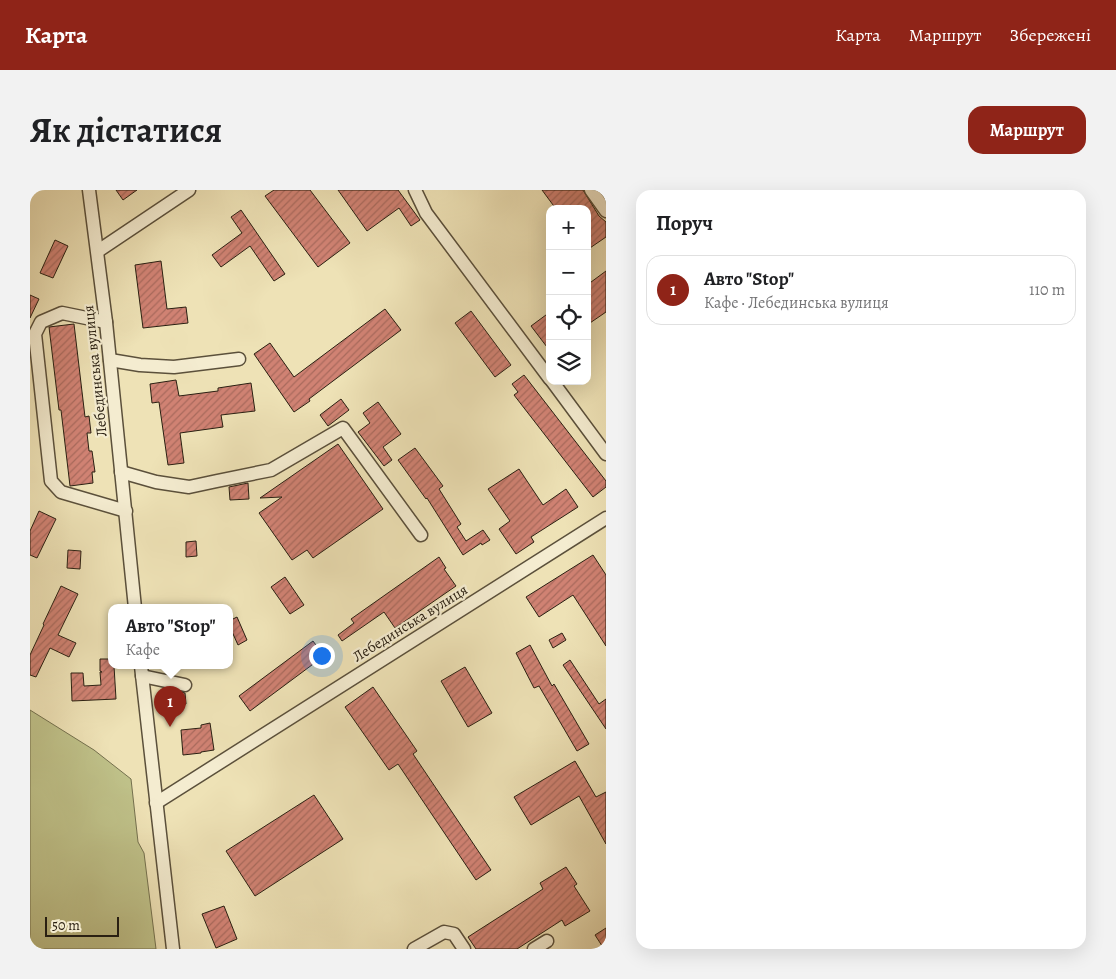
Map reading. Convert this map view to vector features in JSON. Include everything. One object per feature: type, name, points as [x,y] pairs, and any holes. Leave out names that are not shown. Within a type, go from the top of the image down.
[{"type":"street","name":"Лебединська вулиця","points":[[89,190],[106,322],[136,604]]},
{"type":"street","points":[[416,190],[426,213],[546,373]]},
{"type":"street","points":[[591,190],[606,211]]},
{"type":"street","points":[[98,251],[185,191]]},
{"type":"street","points":[[106,322],[62,313],[41,322],[32,339],[51,481],[60,492],[126,511]]},
{"type":"street","points":[[110,360],[140,365],[174,367],[239,359]]},
{"type":"street","points":[[555,385],[606,454]]},
{"type":"street","points":[[122,472],[156,482],[189,486],[226,479],[271,470],[343,428],[421,535]]},
{"type":"street","name":"Лебединська вулиця","points":[[156,803],[606,518]]},
{"type":"street","points":[[173,949],[142,671],[185,685]]},
{"type":"street","points":[[414,949],[444,932],[454,934],[464,949]]},
{"type":"street","points":[[534,949],[547,941]]},
{"type":"green space","points":[[30,710],[94,750],[131,779],[138,842],[144,853],[156,949],[30,949]]},
{"type":"building","points":[[116,190],[137,190],[123,200]]},
{"type":"building","points":[[274,190],[310,190],[350,243],[318,267],[265,196]]},
{"type":"building","points":[[338,190],[398,190],[420,220],[411,226],[399,208],[367,231]]},
{"type":"building","points":[[542,190],[583,190],[599,216],[606,222],[606,237],[591,247],[591,205],[553,205]]},
{"type":"building","points":[[241,210],[285,274],[274,281],[250,246],[221,267],[212,255],[242,233],[231,217]]},
{"type":"building","points":[[55,240],[68,246],[53,278],[40,273]]},
{"type":"building","points":[[161,261],[167,309],[186,307],[188,323],[143,328],[135,265]]},
{"type":"building","points":[[606,271],[606,312],[591,322],[591,295],[591,282]]},
{"type":"building","points":[[30,295],[39,299],[30,318]]},
{"type":"building","points":[[385,309],[401,330],[294,412],[254,354],[270,343],[294,377]]},
{"type":"building","points":[[471,311],[511,365],[495,377],[455,323]]},
{"type":"building","points":[[546,315],[546,346],[531,326]]},
{"type":"building","points":[[74,324],[85,417],[89,416],[91,433],[87,433],[89,451],[92,451],[95,472],[92,472],[93,483],[70,486],[49,327]]},
{"type":"building","points":[[524,375],[606,481],[606,487],[593,497],[514,395],[518,392],[512,384]]},
{"type":"building","points":[[176,380],[179,396],[218,391],[218,388],[251,383],[255,411],[221,415],[223,427],[180,433],[184,463],[168,465],[159,402],[152,403],[150,384]]},
{"type":"building","points":[[341,399],[349,410],[328,426],[320,415]]},
{"type":"building","points":[[378,402],[401,434],[383,447],[392,460],[384,466],[358,432],[370,423],[363,413]]},
{"type":"building","points":[[338,444],[383,509],[313,558],[307,550],[292,560],[259,513],[282,497],[260,498]]},
{"type":"building","points":[[415,448],[443,486],[439,489],[461,524],[457,527],[466,541],[483,530],[490,540],[482,545],[481,543],[463,555],[427,498],[398,460]]},
{"type":"building","points":[[519,469],[543,505],[566,489],[578,507],[531,537],[534,542],[516,554],[499,529],[510,521],[488,489]]},
{"type":"building","points":[[248,483],[249,499],[230,500],[229,487]]},
{"type":"building","points":[[39,511],[56,519],[37,558],[30,555],[30,531]]},
{"type":"building","points":[[196,541],[197,556],[186,557],[186,542]]},
{"type":"building","points":[[68,550],[81,551],[80,569],[67,568]]},
{"type":"building","points":[[593,555],[606,575],[606,646],[573,595],[539,617],[526,597]]},
{"type":"building","points":[[439,557],[446,568],[444,569],[456,586],[395,628],[384,612],[342,641],[338,635],[354,623],[351,619]]},
{"type":"building","points":[[285,577],[304,605],[290,614],[271,587]]},
{"type":"building","points":[[61,586],[78,594],[58,635],[76,643],[69,657],[50,648],[36,677],[30,675],[30,655]]},
{"type":"building","points":[[237,617],[247,640],[238,645],[233,634],[233,619]]},
{"type":"building","points":[[562,633],[566,640],[553,648],[549,640]]},
{"type":"building","points":[[313,641],[324,656],[250,711],[239,696]]},
{"type":"building","points":[[530,645],[552,686],[554,684],[589,744],[577,751],[539,686],[534,688],[516,653]]},
{"type":"building","points":[[100,659],[108,659],[108,669],[114,669],[116,699],[72,701],[71,673],[83,673],[84,686],[101,685],[100,672],[102,672],[100,671]]},
{"type":"building","points":[[570,660],[599,704],[606,699],[606,729],[563,665]]},
{"type":"building","points":[[465,667],[492,713],[468,727],[441,681]]},
{"type":"building","points":[[373,687],[417,751],[413,754],[491,870],[476,880],[398,764],[389,770],[345,707]]},
{"type":"building","points":[[185,693],[186,704],[169,706],[168,694]]},
{"type":"building","points":[[210,723],[214,750],[183,755],[181,730],[201,728],[201,725]]},
{"type":"building","points":[[575,761],[596,797],[606,792],[606,844],[579,796],[531,825],[514,797]]},
{"type":"building","points":[[314,795],[343,839],[255,896],[226,851]]},
{"type":"building","points":[[566,867],[577,884],[574,886],[590,911],[565,926],[562,920],[517,949],[476,949],[468,937],[543,889],[540,883]]},
{"type":"building","points":[[224,906],[237,939],[216,948],[202,914]]},
{"type":"building","points":[[606,928],[606,949],[604,949],[595,935]]},
{"type":"place","name":"Авто \"Stop\"","points":[[170,727]]}]
